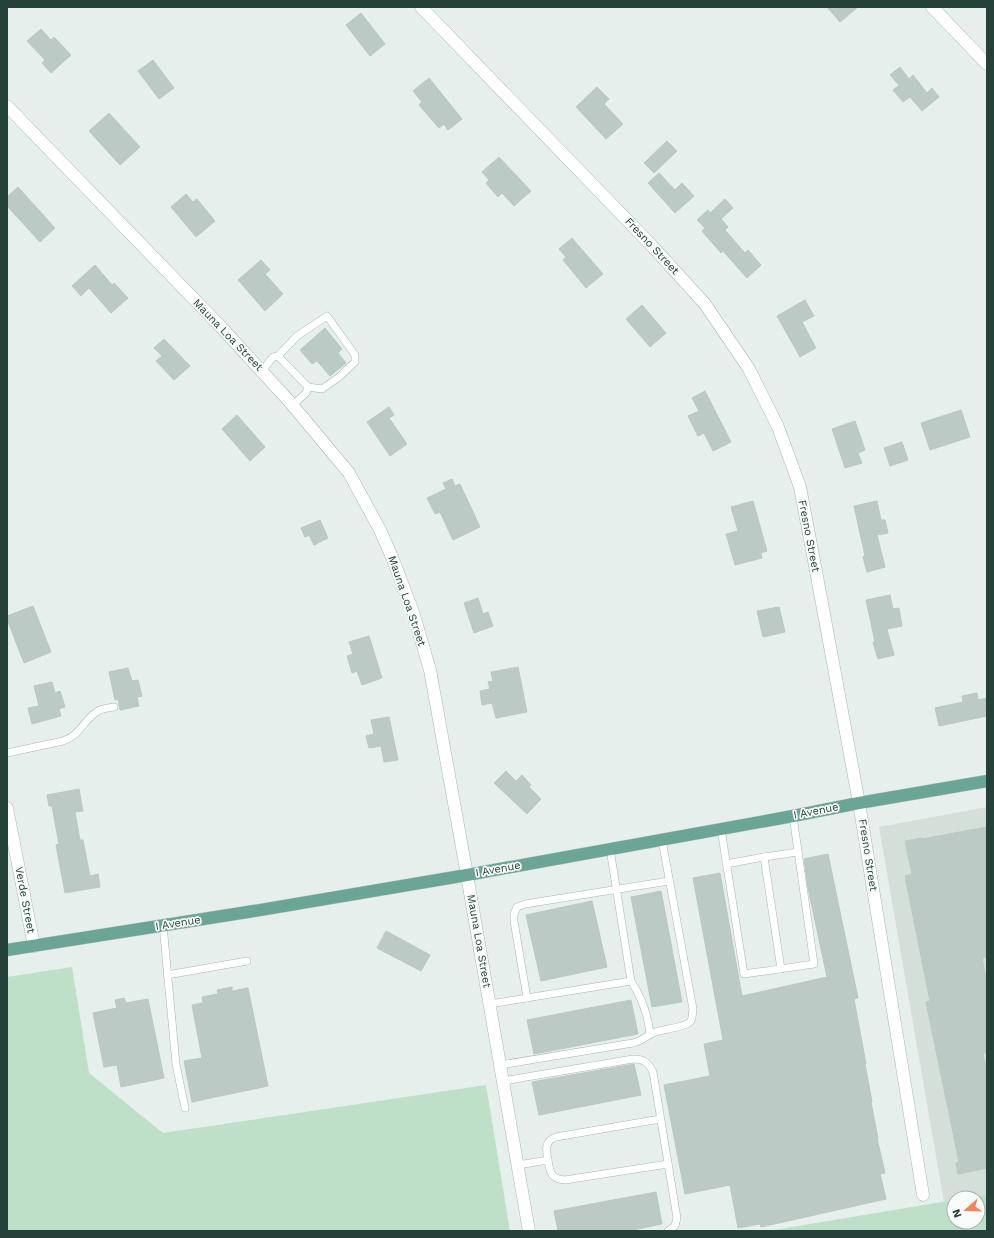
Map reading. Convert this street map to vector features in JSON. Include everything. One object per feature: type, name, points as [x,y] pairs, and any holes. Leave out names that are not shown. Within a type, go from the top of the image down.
[{"type":"main road","name":"I Avenue","points":[[7,950],[467,874],[793,816],[859,802],[987,781]]},
{"type":"street","name":"Fresno Street","points":[[421,7],[654,248],[705,304],[748,369],[778,427],[800,487],[859,802],[923,1195]]},
{"type":"street","points":[[932,7],[987,64]]},
{"type":"street","name":"Mauna Loa Street","points":[[7,106],[293,405],[349,473],[380,530],[395,564],[413,612],[430,670],[529,1231]]},
{"type":"street","name":"Verde Street","points":[[7,808],[34,946]]},
{"type":"lane","points":[[262,371],[273,357],[278,356],[297,336],[327,316],[355,355],[354,362],[339,377],[322,389],[308,387],[278,356]]},
{"type":"lane","points":[[293,405],[306,393],[308,387]]},
{"type":"lane","points":[[7,753],[71,738],[78,733],[87,721],[99,710],[114,707]]},
{"type":"lane","points":[[721,829],[744,974],[814,964],[793,816]]},
{"type":"lane","points":[[500,1065],[633,1043],[640,1041],[656,1031],[683,1026],[689,1023],[693,1010],[662,840]]},
{"type":"lane","points":[[610,849],[631,981],[640,995],[646,1010],[650,1034]]},
{"type":"lane","points":[[726,864],[798,852]]},
{"type":"lane","points":[[764,857],[781,969]]},
{"type":"lane","points":[[527,998],[514,921],[514,914],[517,907],[525,904],[669,880]]},
{"type":"lane","points":[[163,925],[176,1064],[184,1108]]},
{"type":"lane","points":[[168,975],[247,961]]},
{"type":"lane","points":[[490,1004],[631,981]]},
{"type":"lane","points":[[503,1081],[633,1059],[643,1059],[649,1064],[653,1072],[677,1218],[675,1226],[668,1231]]},
{"type":"lane","points":[[660,1119],[550,1139],[547,1143],[546,1149],[552,1176],[558,1180],[668,1164]]},
{"type":"lane","points":[[518,1165],[548,1160]]},
{"type":"shaded area","points":[[987,807],[987,1195],[986,1190],[946,1190],[946,1202],[944,1202],[879,827]]},
{"type":"green space","points":[[72,967],[89,1073],[163,1133],[486,1085],[510,1231],[7,1231],[7,977]]},
{"type":"green space","points":[[986,1195],[987,1231],[768,1231],[946,1201],[946,1230],[986,1230]]},
{"type":"building","points":[[827,7],[858,7],[840,22]]},
{"type":"building","points":[[361,13],[385,44],[370,56],[346,25]]},
{"type":"building","points":[[41,29],[51,40],[54,37],[71,55],[51,73],[42,63],[45,60],[27,41]]},
{"type":"building","points":[[153,60],[174,88],[159,99],[138,71]]},
{"type":"building","points":[[900,67],[909,79],[913,75],[927,93],[932,88],[939,97],[922,111],[910,97],[903,102],[893,90],[899,85],[890,75]]},
{"type":"building","points":[[429,78],[462,119],[448,130],[444,124],[439,128],[419,105],[422,102],[413,91]]},
{"type":"building","points":[[597,87],[609,99],[604,104],[623,124],[606,139],[576,107]]},
{"type":"building","points":[[109,113],[140,147],[120,165],[89,131]]},
{"type":"building","points":[[667,141],[677,151],[654,173],[644,163]]},
{"type":"building","points":[[499,157],[531,191],[514,206],[502,193],[498,197],[486,183],[489,180],[482,172]]},
{"type":"building","points":[[659,173],[675,190],[682,183],[694,196],[675,213],[648,183]]},
{"type":"building","points":[[18,187],[55,228],[40,242],[7,206],[7,197]]},
{"type":"building","points":[[186,194],[193,202],[197,199],[215,221],[196,237],[171,207]]},
{"type":"building","points":[[725,199],[733,208],[721,219],[728,227],[725,230],[745,253],[748,250],[761,265],[747,278],[723,251],[721,253],[702,231],[705,228],[697,220],[708,210],[710,213]]},
{"type":"building","points":[[572,238],[603,274],[586,288],[563,260],[566,257],[559,249]]},
{"type":"building","points":[[261,260],[270,270],[265,274],[283,294],[265,311],[238,280]]},
{"type":"building","points":[[95,265],[112,285],[114,283],[128,298],[111,313],[89,288],[81,296],[72,286]]},
{"type":"building","points":[[805,300],[814,316],[802,322],[816,348],[800,357],[777,316]]},
{"type":"building","points":[[642,305],[666,333],[650,347],[626,319]]},
{"type":"building","points":[[325,328],[342,349],[338,353],[346,363],[330,376],[317,361],[312,364],[300,350]]},
{"type":"building","points":[[164,339],[190,366],[174,380],[156,361],[162,356],[154,348]]},
{"type":"building","points":[[705,391],[731,442],[713,451],[704,433],[698,436],[688,416],[699,411],[692,398]]},
{"type":"building","points":[[389,407],[394,415],[389,418],[407,444],[390,456],[367,422]]},
{"type":"building","points":[[961,410],[970,437],[930,450],[921,423]]},
{"type":"building","points":[[237,415],[265,447],[250,461],[222,429]]},
{"type":"building","points":[[855,421],[865,450],[858,453],[862,463],[845,468],[832,429]]},
{"type":"building","points":[[902,442],[908,460],[890,466],[884,448]]},
{"type":"building","points":[[452,479],[455,486],[460,484],[480,527],[453,540],[440,512],[435,514],[427,498],[446,489],[443,483]]},
{"type":"building","points":[[753,501],[767,551],[761,553],[762,558],[735,565],[726,534],[738,531],[731,507]]},
{"type":"building","points":[[877,501],[881,520],[885,520],[888,533],[877,535],[885,567],[867,572],[854,506]]},
{"type":"building","points":[[320,520],[328,538],[314,545],[309,535],[305,537],[301,528]]},
{"type":"building","points":[[890,595],[893,609],[899,608],[902,626],[887,629],[894,655],[878,659],[873,642],[875,642],[866,600]]},
{"type":"building","points":[[478,598],[483,614],[488,612],[493,626],[474,633],[464,603]]},
{"type":"building","points":[[33,606],[51,652],[24,663],[7,616]]},
{"type":"building","points":[[779,607],[785,632],[763,637],[757,611]]},
{"type":"building","points":[[369,636],[382,678],[362,685],[357,671],[352,673],[347,656],[353,654],[349,642]]},
{"type":"building","points":[[518,667],[527,712],[496,718],[492,703],[482,705],[480,691],[490,689],[488,682],[493,681],[491,672]]},
{"type":"building","points":[[128,668],[132,681],[138,680],[142,696],[137,697],[139,706],[120,710],[118,699],[115,700],[109,672]]},
{"type":"building","points":[[52,682],[55,693],[60,691],[65,707],[59,709],[61,716],[32,724],[28,708],[39,706],[34,686]]},
{"type":"building","points":[[977,693],[978,700],[987,698],[987,716],[939,726],[935,708],[963,702],[962,696]]},
{"type":"building","points":[[389,717],[398,760],[384,762],[381,746],[369,748],[366,736],[374,734],[371,720]]},
{"type":"building","points":[[506,771],[516,781],[522,775],[531,785],[529,787],[541,799],[527,814],[494,783]]},
{"type":"building","points":[[79,789],[83,811],[75,812],[80,840],[83,840],[90,876],[98,874],[100,887],[65,893],[56,845],[59,844],[52,806],[49,806],[47,795]]},
{"type":"building","points":[[987,827],[987,957],[982,958],[987,983],[987,1053],[983,1053],[987,1075],[987,1168],[958,1174],[956,1163],[959,1162],[926,1002],[930,1001],[905,876],[912,874],[905,841]]},
{"type":"building","points":[[828,854],[858,998],[854,999],[866,1064],[877,1138],[885,1173],[880,1174],[886,1199],[761,1227],[760,1224],[738,1228],[730,1185],[685,1194],[664,1085],[710,1076],[704,1044],[723,1040],[693,878],[720,873],[742,996],[827,977],[808,888],[804,859]]},
{"type":"building","points":[[661,891],[682,1002],[652,1007],[631,897]]},
{"type":"building","points":[[592,901],[607,967],[541,981],[526,915]]},
{"type":"building","points":[[386,931],[430,955],[421,971],[377,948]]},
{"type":"building","points":[[232,987],[232,991],[248,988],[268,1086],[192,1102],[184,1061],[202,1058],[192,1005],[203,1003],[202,997],[218,994],[217,990]]},
{"type":"building","points":[[124,998],[126,1003],[148,999],[164,1078],[121,1087],[117,1065],[104,1067],[93,1013],[117,1008],[115,1000]]},
{"type":"building","points":[[631,1000],[638,1034],[534,1054],[527,1020]]},
{"type":"building","points":[[634,1064],[641,1095],[539,1115],[532,1082]]},
{"type":"building","points":[[656,1192],[662,1224],[628,1231],[558,1231],[554,1211]]}]
